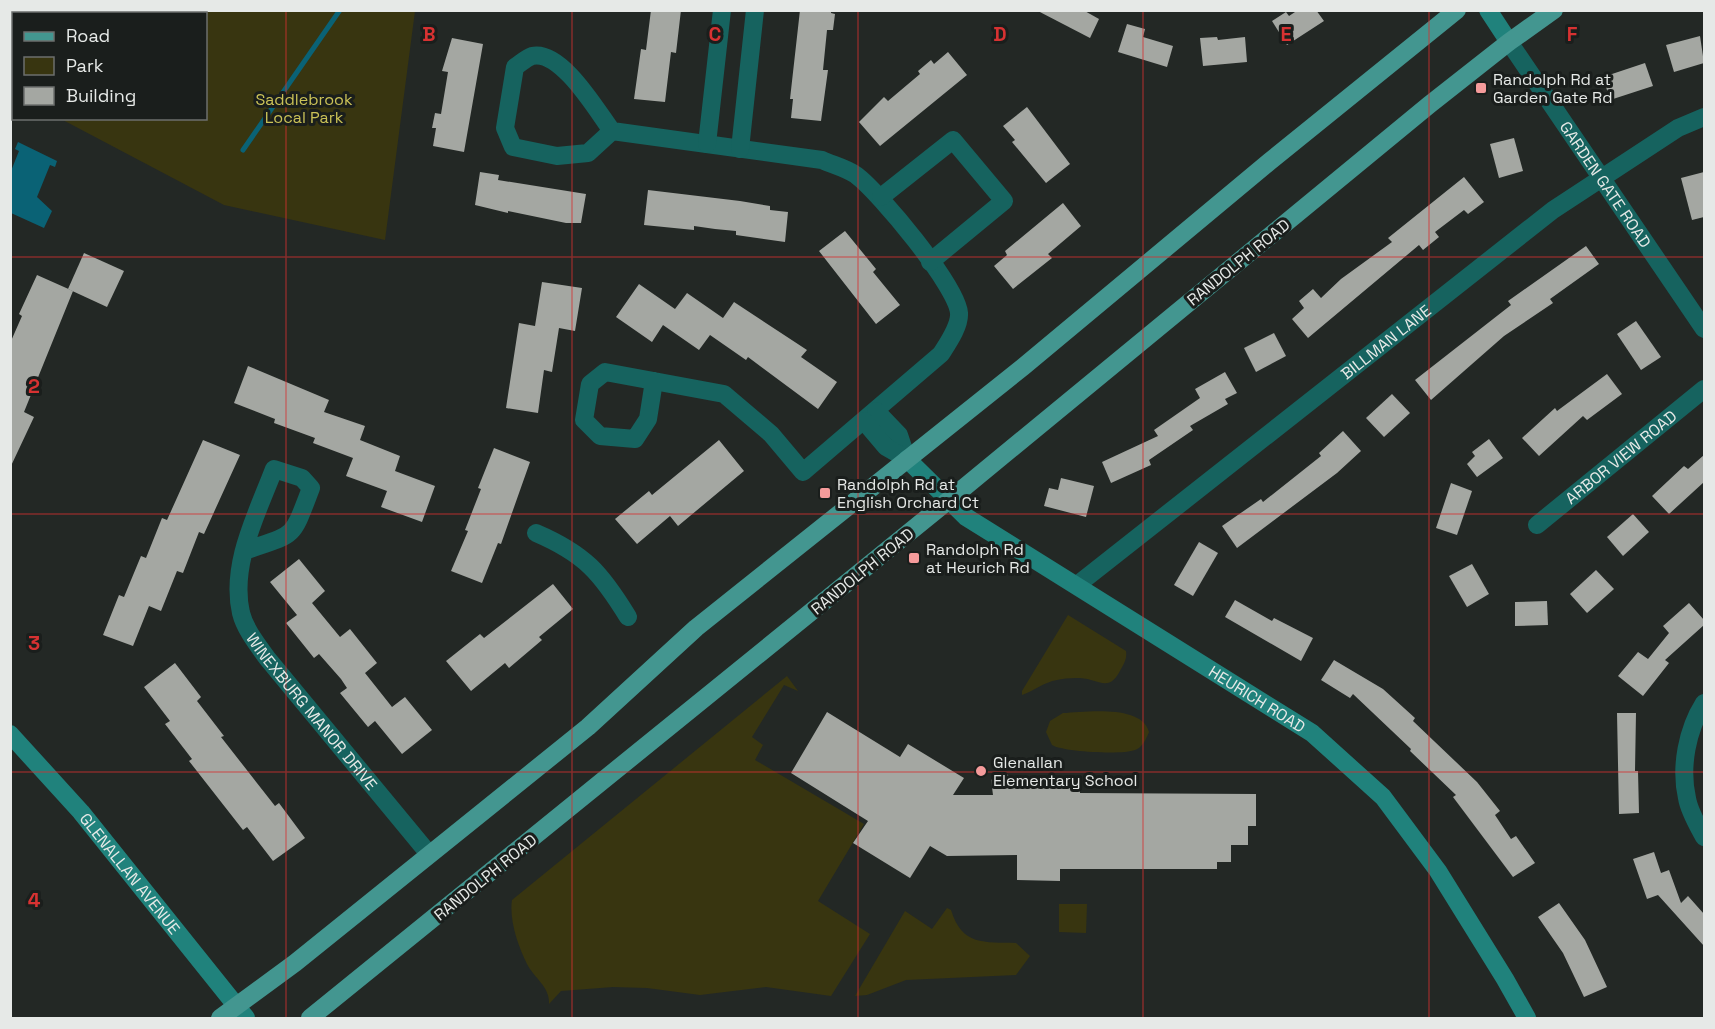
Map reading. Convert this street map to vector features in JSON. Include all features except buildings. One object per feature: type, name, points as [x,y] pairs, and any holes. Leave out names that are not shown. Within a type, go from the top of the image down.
[{"type":"main road","points":[[220,1018],[241,1013],[429,854],[588,727],[696,628],[1023,367],[1269,162],[1457,10]]},
{"type":"main road","name":"RANDOLPH ROAD","points":[[310,1018],[1509,42],[1554,10]]},
{"type":"street","points":[[707,144],[722,10]]},
{"type":"street","points":[[740,149],[755,10]]},
{"type":"street","name":"GARDEN GATE ROAD","points":[[1488,10],[1704,329]]},
{"type":"street","points":[[612,131],[588,153],[556,156],[513,147],[505,128],[515,67],[532,56],[551,58],[563,67],[612,131],[822,160],[854,174],[881,197],[953,292],[960,314],[951,339],[941,354],[803,472],[771,434],[724,394],[654,381]]},
{"type":"street","name":"BILLMAN LANE","points":[[1077,585],[1553,210],[1678,128],[1704,117]]},
{"type":"street","points":[[881,197],[953,141],[1004,201],[930,262]]},
{"type":"street","name":"ARBOR VIEW ROAD","points":[[1537,525],[1704,389]]},
{"type":"street","points":[[870,416],[899,435],[907,459]]},
{"type":"street","name":"HEURICH ROAD","points":[[907,459],[966,516],[1312,733],[1383,797],[1438,872],[1506,979],[1527,1018]]},
{"type":"street","name":"WINEXBURG MANOR DRIVE","points":[[244,551],[282,539],[295,531],[311,488],[302,478],[274,469],[244,551],[239,580],[241,614],[252,636],[429,854]]},
{"type":"street","points":[[536,533],[568,547],[604,578],[628,617]]},
{"type":"street","points":[[1704,704],[1689,738],[1685,770],[1687,800],[1704,837]]},
{"type":"street","name":"GLENALLAN AVENUE","points":[[10,734],[81,812],[241,1013]]},
{"type":"green space","name":"Saddlebrook Local Park","points":[[10,11],[415,11],[385,240],[224,205],[63,120],[207,120],[207,12],[12,12],[12,91],[10,90]]},
{"type":"green space","points":[[1068,615],[1126,651],[1121,669],[1115,679],[1109,683],[1083,678],[1061,679],[1022,695],[1022,691]]},
{"type":"green space","points":[[787,676],[798,691],[784,685],[752,737],[763,745],[755,760],[864,824],[818,901],[870,934],[831,996],[766,987],[700,995],[647,988],[613,987],[561,991],[549,1004],[545,988],[527,964],[518,941],[513,924],[512,900]]},
{"type":"green space","points":[[1098,711],[1125,713],[1144,723],[1149,732],[1140,747],[1128,752],[1093,752],[1058,747],[1052,745],[1046,732],[1050,721],[1063,713]]},
{"type":"green space","points":[[1059,904],[1087,904],[1086,933],[1059,932]]},
{"type":"green space","points":[[947,908],[951,910],[961,930],[968,936],[984,942],[1016,943],[1030,956],[1016,975],[906,980],[867,995],[855,996],[905,911],[932,929]]},
{"type":"water","points":[[18,142],[57,161],[55,167],[50,165],[37,197],[52,211],[44,228],[11,213],[11,171],[19,151],[15,149]]},
{"type":"waterway","points":[[243,150],[340,10]]},
{"type":"place","name":"Randolph Rd at Garden Gate Rd","points":[[1481,88]]},
{"type":"place","name":"Randolph Rd at English Orchard Ct","points":[[825,493]]},
{"type":"place","name":"Randolph Rd at Heurich Rd","points":[[914,558]]},
{"type":"place","name":"Glenallan Elementary School","points":[[981,771]]}]
